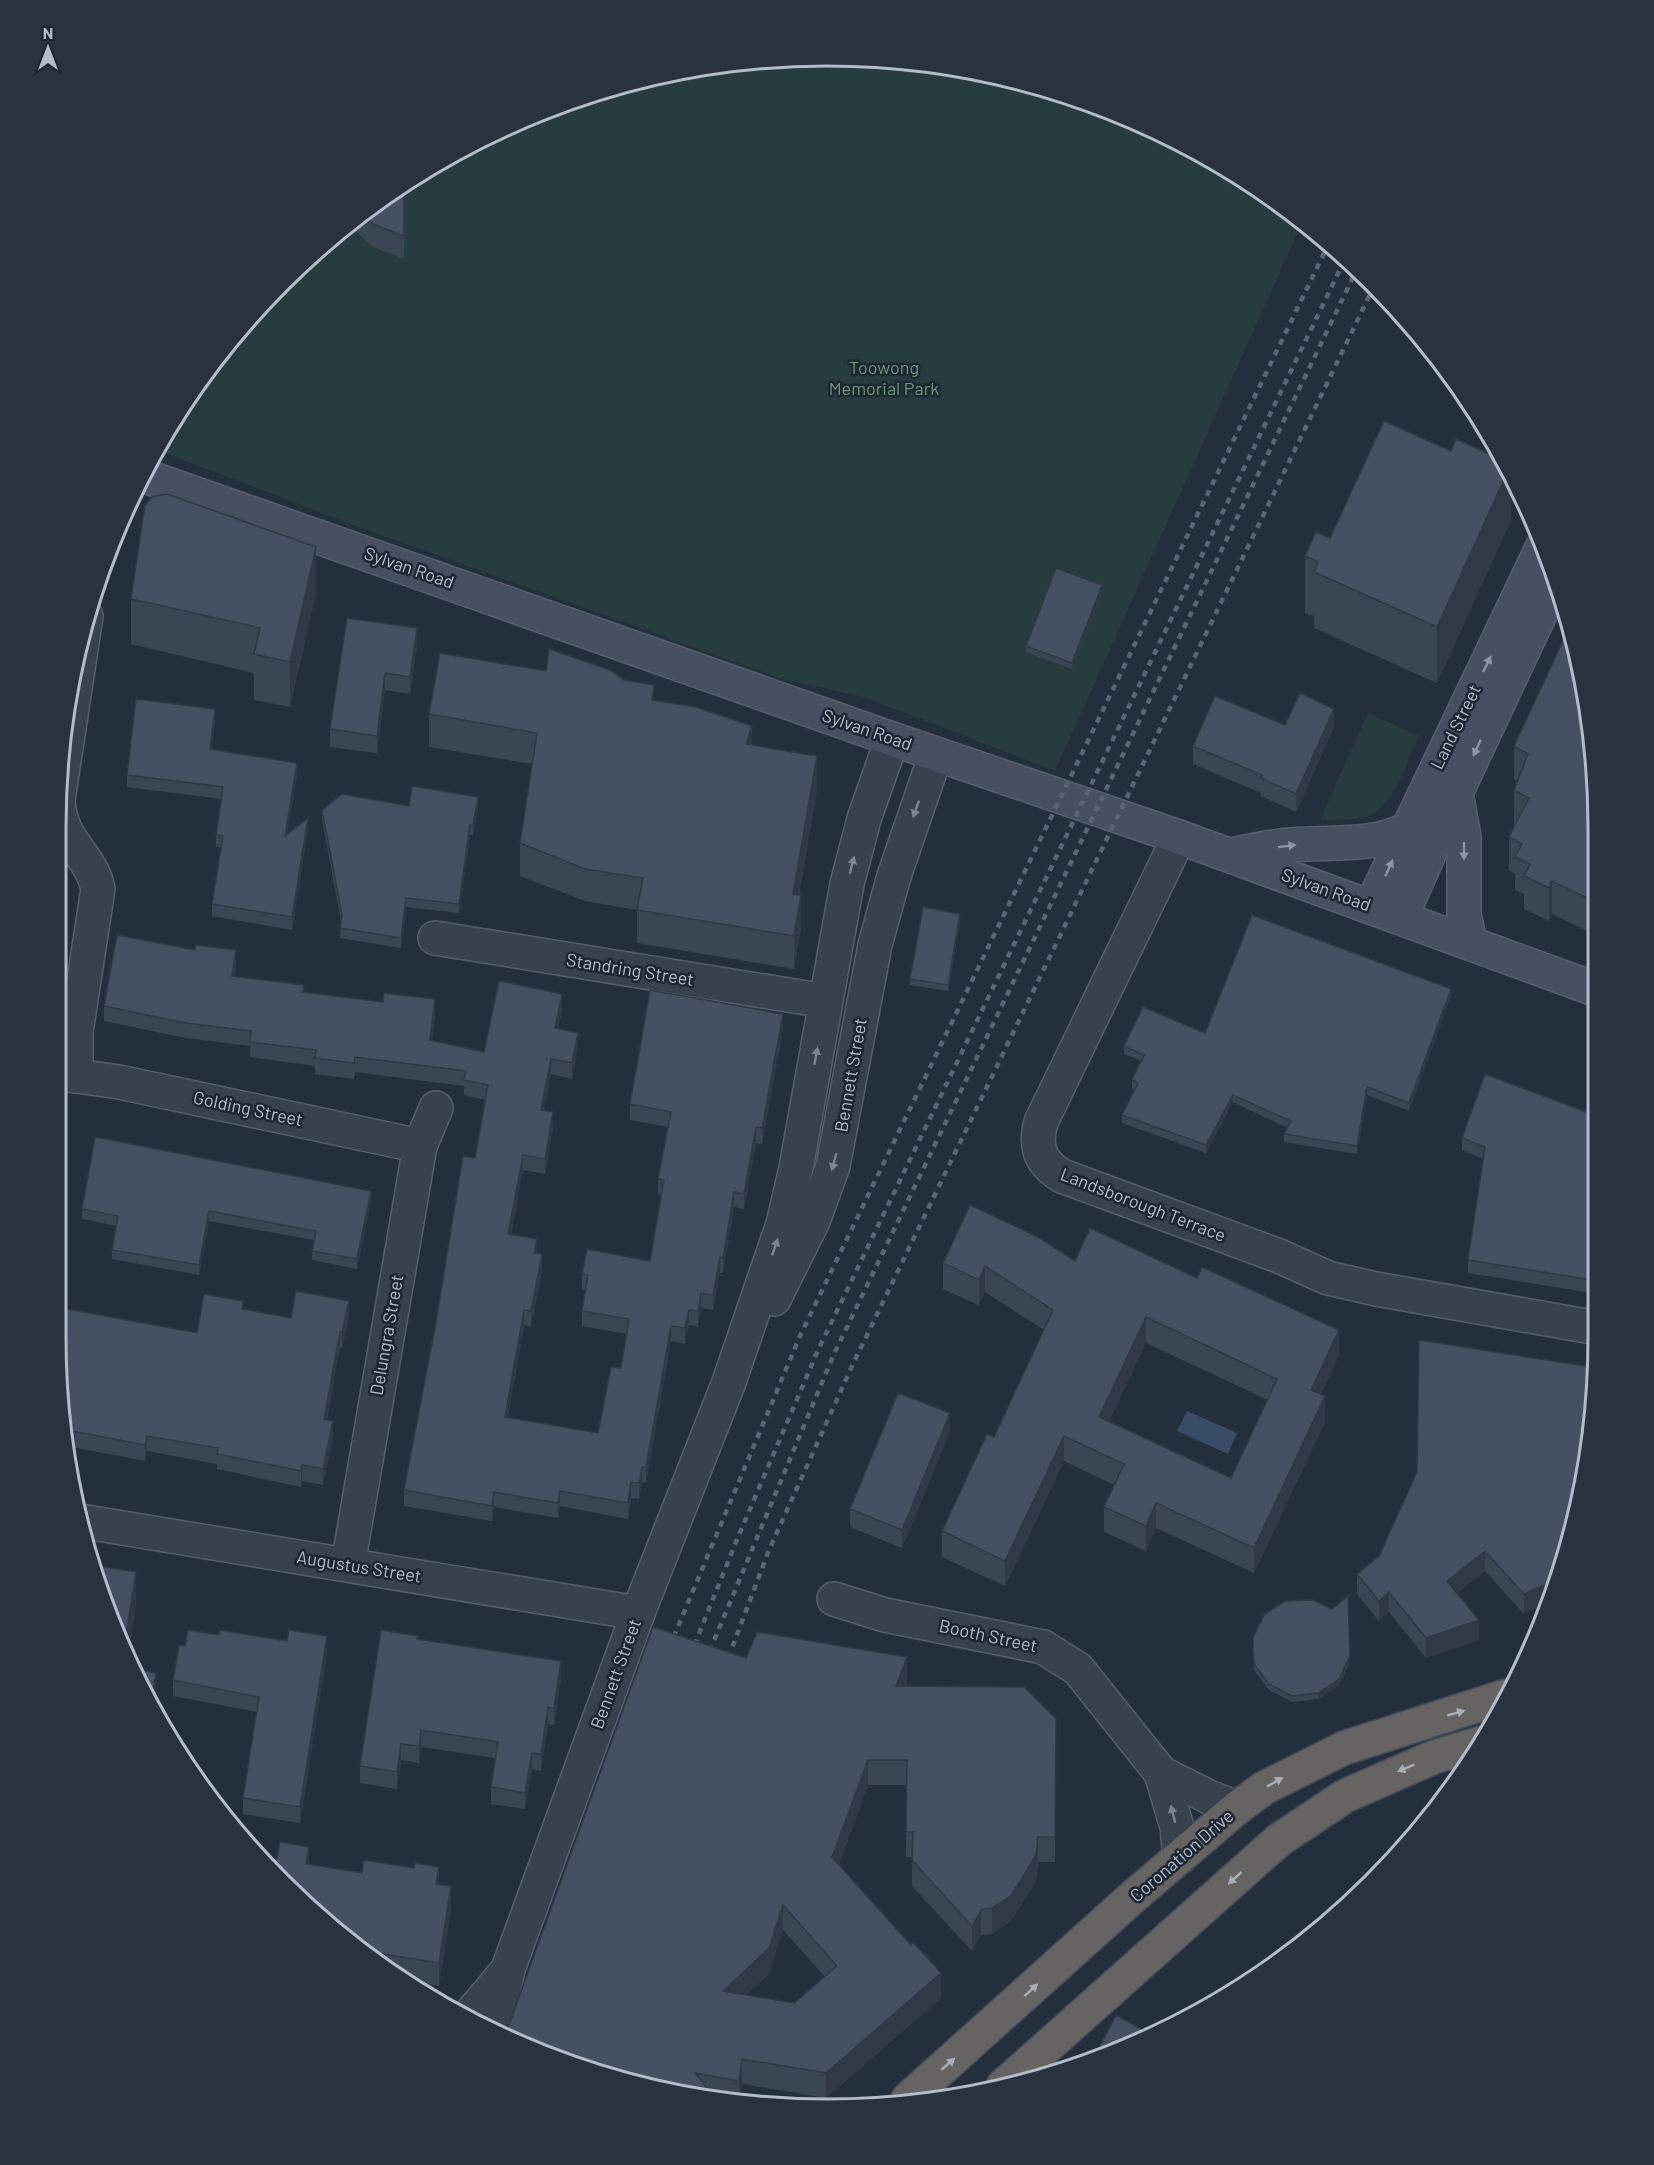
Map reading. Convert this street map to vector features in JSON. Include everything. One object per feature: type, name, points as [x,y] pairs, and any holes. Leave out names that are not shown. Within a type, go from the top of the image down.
[{"type":"highway","name":"Coronation Drive","points":[[915,2093],[1237,1808],[1284,1777],[1344,1748],[1497,1699]]},
{"type":"highway","points":[[1016,2075],[1287,1834],[1345,1796],[1393,1773],[1468,1747]]},
{"type":"main road","name":"Sylvan Road","points":[[151,478],[892,739],[1179,837],[1588,987]]},
{"type":"main road","name":"Land Street","points":[[1386,912],[1406,830],[1538,556]]},
{"type":"main road","name":"Land Street","points":[[1386,912],[1456,793],[1551,591]]},
{"type":"main road","points":[[1456,793],[1464,837],[1464,914],[1470,943]]},
{"type":"main road","points":[[1229,855],[1292,844],[1367,843],[1391,837],[1406,830]]},
{"type":"street","name":"Bennett Street","points":[[497,2024],[508,1969],[638,1613],[729,1382],[788,1205],[838,925],[856,849],[892,739]]},
{"type":"street","name":"Bennett Street","points":[[729,1382],[800,1249],[828,1180],[837,1152],[863,1006],[886,903],[936,754]]},
{"type":"street","points":[[66,835],[91,872],[98,889],[75,1032],[66,1069]]},
{"type":"street","name":"Landsborough Terrace","points":[[1179,837],[1041,1122],[1037,1146],[1042,1159],[1050,1169],[1062,1176],[1279,1256],[1328,1278],[1376,1289],[1588,1326]]},
{"type":"street","name":"Standring Street","points":[[435,938],[863,1006]]},
{"type":"street","name":"Golding Street","points":[[66,1081],[119,1082],[420,1146]]},
{"type":"street","name":"Delungra Street","points":[[348,1565],[420,1146],[436,1108]]},
{"type":"street","name":"Augustus Street","points":[[89,1523],[638,1613]]},
{"type":"street","name":"Booth Street","points":[[834,1599],[885,1615],[1043,1647],[1078,1670],[1161,1773],[1177,1827],[1180,1857]]},
{"type":"street","name":"Booth Street","points":[[1161,1773],[1237,1808]]},
{"type":"street","name":"Bennett Street","points":[[473,2012],[508,1969]]},
{"type":"green space","name":"Toowong Memorial Park","points":[[827,66],[877,68],[975,81],[1072,106],[1164,144],[1250,194],[1299,230],[1055,771],[864,697],[785,680],[356,526],[164,453],[194,404],[223,364],[255,325],[325,255],[404,194],[447,168],[490,144],[582,106],[679,81],[777,68]]},
{"type":"green space","points":[[1368,713],[1419,736],[1405,768],[1387,800],[1371,815],[1353,819],[1320,820]]},
{"type":"water","points":[[1187,1411],[1237,1433],[1228,1454],[1177,1431]]},
{"type":"building","points":[[404,194],[404,236],[373,224],[368,220]]},
{"type":"building","points":[[1384,421],[1451,451],[1456,439],[1490,454],[1504,479],[1437,627],[1314,572],[1318,562],[1305,556],[1316,532],[1330,538]]},
{"type":"building","points":[[167,494],[316,547],[290,662],[254,654],[260,628],[131,599],[145,505],[152,497]]},
{"type":"building","points":[[1056,568],[1102,585],[1072,663],[1026,646]]},
{"type":"building","points":[[347,618],[417,628],[410,677],[385,673],[377,736],[330,729]]},
{"type":"building","points":[[1564,639],[1581,728],[1586,777],[1588,899],[1552,881],[1549,888],[1524,876],[1530,864],[1515,857],[1522,844],[1509,837],[1529,798],[1514,790],[1528,754],[1514,746]]},
{"type":"building","points":[[549,649],[610,670],[624,680],[654,685],[652,700],[696,707],[752,726],[746,744],[817,756],[793,894],[801,895],[794,936],[637,910],[643,878],[585,869],[520,843],[537,733],[429,714],[440,653],[546,671]]},
{"type":"building","points":[[1300,693],[1334,709],[1296,794],[1261,778],[1262,775],[1193,746],[1215,696],[1285,725]]},
{"type":"building","points":[[136,699],[215,709],[210,749],[297,763],[285,836],[308,818],[292,917],[212,904],[223,836],[216,835],[223,787],[127,775]]},
{"type":"building","points":[[412,786],[478,797],[473,826],[470,825],[459,904],[406,898],[401,938],[340,928],[342,915],[322,810],[342,794],[409,806]]},
{"type":"building","points":[[923,907],[960,914],[948,985],[910,979]]},
{"type":"building","points":[[1252,915],[1451,989],[1409,1103],[1367,1087],[1357,1146],[1284,1134],[1291,1121],[1233,1095],[1206,1145],[1122,1115],[1138,1083],[1132,1080],[1144,1055],[1124,1046],[1143,1007],[1205,1033]]},
{"type":"building","points":[[117,935],[195,950],[196,945],[236,950],[232,976],[304,985],[303,992],[383,1002],[384,993],[435,999],[430,1040],[484,1052],[499,981],[562,994],[555,1028],[578,1033],[572,1063],[551,1059],[541,1110],[553,1112],[545,1159],[523,1155],[508,1234],[537,1239],[534,1253],[542,1254],[531,1311],[524,1310],[505,1417],[598,1433],[611,1367],[621,1368],[629,1319],[582,1311],[588,1275],[582,1274],[587,1249],[650,1261],[664,1180],[658,1179],[671,1112],[630,1104],[650,990],[783,1014],[762,1128],[756,1127],[744,1194],[734,1192],[723,1258],[720,1257],[713,1295],[701,1293],[698,1311],[689,1310],[685,1328],[671,1326],[646,1467],[642,1467],[639,1483],[631,1482],[628,1503],[560,1491],[558,1503],[494,1492],[492,1506],[404,1490],[436,1322],[463,1156],[475,1158],[488,1085],[464,1080],[466,1071],[355,1057],[354,1063],[315,1058],[316,1050],[250,1042],[251,1031],[186,1023],[104,1006]]},
{"type":"building","points":[[1485,1074],[1588,1113],[1588,1279],[1468,1260],[1485,1147],[1462,1138]]},
{"type":"building","points":[[95,1137],[371,1191],[357,1259],[312,1251],[316,1231],[209,1211],[199,1265],[112,1250],[118,1216],[82,1209]]},
{"type":"building","points":[[970,1205],[1036,1236],[1075,1261],[1090,1228],[1197,1278],[1202,1267],[1339,1330],[1311,1390],[1325,1396],[1254,1548],[1156,1503],[1146,1526],[1104,1507],[1124,1464],[1064,1436],[1005,1561],[942,1531],[987,1434],[994,1437],[1053,1310],[985,1266],[979,1280],[943,1263]],"holes":[[[1146,1317],[1277,1379],[1231,1478],[1099,1417]]]},
{"type":"building","points":[[296,1291],[349,1301],[342,1332],[340,1332],[324,1419],[333,1421],[323,1469],[302,1465],[301,1471],[217,1454],[218,1448],[147,1436],[145,1445],[72,1431],[68,1388],[66,1309],[197,1333],[204,1294],[243,1301],[242,1309],[291,1318]]},
{"type":"building","points":[[1419,1340],[1587,1366],[1581,1437],[1573,1486],[1548,1584],[1524,1594],[1485,1551],[1447,1581],[1479,1620],[1426,1638],[1389,1592],[1379,1601],[1357,1574],[1379,1556],[1417,1472]]},
{"type":"building","points":[[898,1393],[950,1413],[902,1530],[850,1509]]},
{"type":"building","points":[[101,1566],[136,1572],[126,1634]]},
{"type":"building","points":[[1348,1596],[1350,1656],[1339,1679],[1318,1693],[1292,1696],[1269,1684],[1254,1664],[1253,1638],[1264,1615],[1285,1601],[1313,1600],[1332,1609]]},
{"type":"building","points":[[653,1627],[746,1658],[757,1632],[907,1657],[896,1686],[1024,1687],[1056,1719],[1055,1837],[1038,1837],[1036,1855],[1011,1896],[992,1908],[981,1910],[972,1926],[912,1860],[913,1832],[906,1832],[907,1760],[868,1760],[832,1857],[911,1945],[913,1942],[941,1973],[826,2073],[742,2059],[739,2081],[695,2073],[708,2089],[630,2073],[582,2059],[508,2029]],"holes":[[[783,1905],[837,1966],[794,2003],[723,1991],[769,1948]]]},
{"type":"building","points":[[188,1630],[219,1635],[220,1630],[287,1641],[289,1630],[327,1636],[300,1807],[243,1798],[259,1697],[173,1680],[179,1645],[185,1646]]},
{"type":"building","points":[[381,1630],[418,1636],[417,1639],[561,1661],[554,1708],[548,1707],[541,1754],[532,1753],[525,1793],[491,1787],[498,1742],[421,1730],[419,1746],[401,1744],[397,1772],[360,1766]]},
{"type":"building","points":[[142,1670],[156,1673],[153,1691]]},
{"type":"building","points":[[280,1842],[309,1847],[306,1864],[362,1873],[364,1860],[414,1868],[415,1863],[439,1867],[436,1884],[451,1886],[439,1963],[380,1953],[325,1910],[272,1858],[277,1859]]},
{"type":"building","points":[[1116,2015],[1143,2030],[1118,2041],[1098,2049]]},
{"type":"railway","points":[[669,1648],[800,1336],[1325,252]]},
{"type":"railway","points":[[690,1656],[819,1348],[1341,267]]},
{"type":"railway","points":[[705,1662],[834,1354],[1353,278]]},
{"type":"railway","points":[[724,1669],[769,1550],[853,1364],[1370,294]]}]
